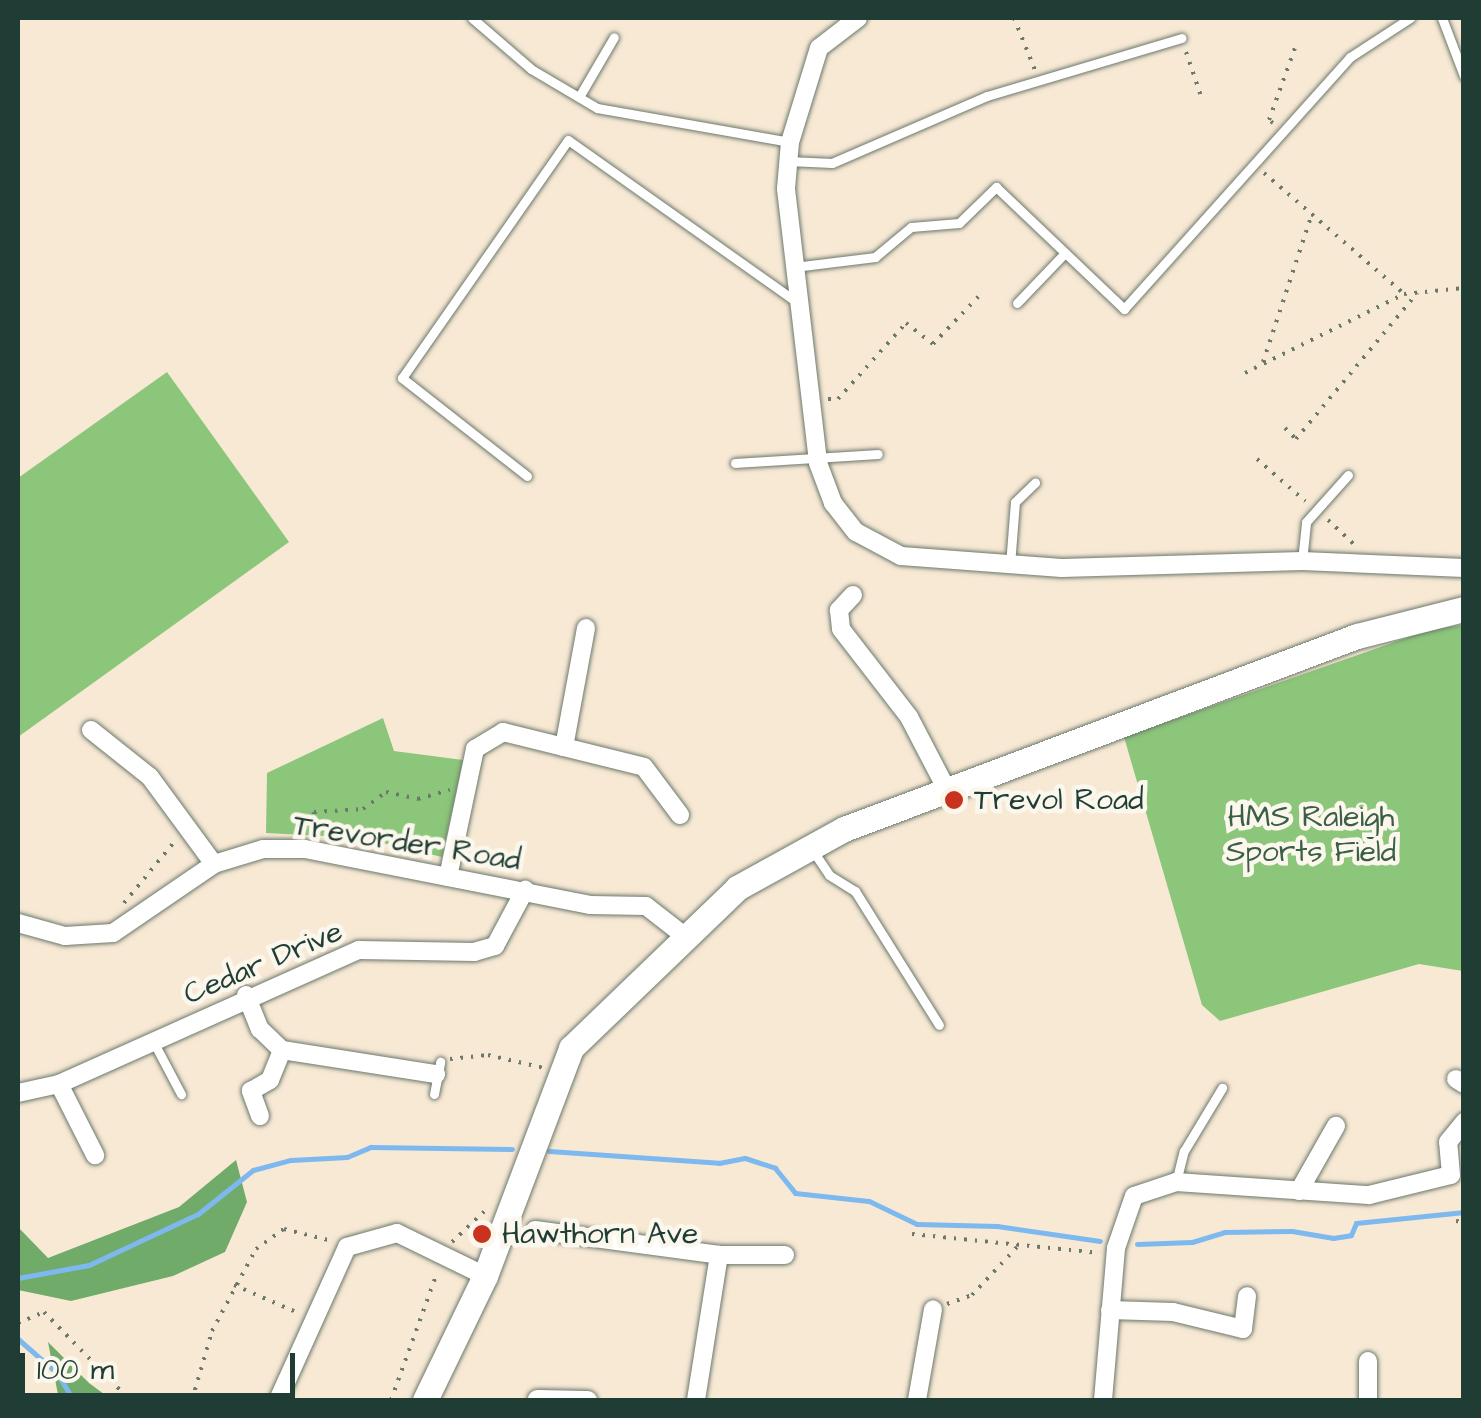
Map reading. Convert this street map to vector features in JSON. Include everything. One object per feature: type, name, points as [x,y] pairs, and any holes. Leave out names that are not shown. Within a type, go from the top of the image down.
[{"type":"street","points":[[858,18],[819,48],[789,152],[794,267],[808,400],[818,463],[841,516],[879,549],[1010,565],[1302,561],[1464,568]]},
{"type":"street","points":[[852,595],[840,610],[841,629],[909,718],[947,790]]},
{"type":"street","points":[[425,1400],[485,1276],[558,1071],[571,1048],[682,934],[737,888],[810,846],[947,790],[1357,636],[1464,609]]},
{"type":"street","points":[[564,746],[586,628]]},
{"type":"street","points":[[91,730],[150,777],[214,864]]},
{"type":"street","points":[[448,878],[475,749],[486,738],[502,732],[644,768],[680,815]]},
{"type":"street","name":"Trevorder Road","points":[[18,923],[65,936],[113,932],[214,864],[263,849],[310,850],[590,905],[646,906],[682,934]]},
{"type":"street","name":"Cedar Drive","points":[[18,1093],[60,1084],[246,996],[359,950],[474,952],[495,946],[525,890]]},
{"type":"street","points":[[246,996],[260,1028],[282,1050],[438,1068]]},
{"type":"street","points":[[260,1116],[252,1091],[270,1080],[282,1050]]},
{"type":"street","points":[[60,1084],[95,1155]]},
{"type":"street","points":[[1104,1400],[1115,1254],[1127,1206],[1146,1188],[1176,1182],[1369,1195],[1451,1175],[1448,1142],[1464,1122]]},
{"type":"street","points":[[1299,1190],[1336,1126]]},
{"type":"street","points":[[535,1230],[719,1255],[785,1255]]},
{"type":"street","points":[[278,1400],[310,1318],[347,1247],[397,1233],[485,1276]]},
{"type":"street","points":[[696,1400],[719,1255]]},
{"type":"street","points":[[1110,1310],[1173,1312],[1242,1330],[1247,1296]]},
{"type":"street","points":[[917,1400],[933,1309]]},
{"type":"street","points":[[1368,1360],[1368,1400]]},
{"type":"street","points":[[537,1399],[588,1400]]},
{"type":"lane","points":[[472,18],[531,68],[597,108],[832,163],[1038,79],[1182,38]]},
{"type":"lane","points":[[794,267],[875,257],[910,228],[959,223],[996,186],[1124,309],[1350,57],[1410,18]]},
{"type":"lane","points":[[1442,18],[1464,76]]},
{"type":"lane","points":[[579,97],[614,37]]},
{"type":"lane","points":[[527,476],[402,378],[568,140],[798,303]]},
{"type":"lane","points":[[1017,302],[1065,252]]},
{"type":"lane","points":[[735,463],[818,463],[878,454]]},
{"type":"lane","points":[[1302,561],[1306,522],[1348,476]]},
{"type":"lane","points":[[1010,565],[1015,502],[1035,483]]},
{"type":"lane","points":[[810,846],[829,875],[856,891],[938,1024]]},
{"type":"lane","points":[[154,1042],[180,1094]]},
{"type":"lane","points":[[434,1094],[438,1068]]},
{"type":"lane","points":[[1176,1182],[1184,1151],[1222,1088]]},
{"type":"path","points":[[1014,18],[1038,79]]},
{"type":"path","points":[[1182,38],[1202,100]]},
{"type":"path","points":[[1284,131],[1268,120],[1296,46]]},
{"type":"path","points":[[1254,164],[1404,294]]},
{"type":"path","points":[[1262,364],[1312,214]]},
{"type":"path","points":[[1245,372],[1404,294],[1464,288]]},
{"type":"path","points":[[1286,428],[1296,438],[1417,293]]},
{"type":"path","points":[[808,400],[838,398],[906,323],[933,344],[981,294]]},
{"type":"path","points":[[310,850],[314,812],[363,809],[386,792],[418,799],[466,786]]},
{"type":"path","points":[[120,907],[188,826]]},
{"type":"path","points":[[438,1068],[488,1054],[558,1071]]},
{"type":"path","points":[[391,1400],[444,1256],[468,1221],[494,1205],[513,1206]]},
{"type":"path","points":[[1456,1221],[1464,1222]]},
{"type":"path","points":[[192,1400],[212,1331],[256,1249],[284,1229],[307,1230],[347,1247]]},
{"type":"path","points":[[912,1234],[1115,1254]]},
{"type":"path","points":[[933,1309],[972,1294],[1019,1245]]},
{"type":"path","points":[[234,1285],[310,1318]]},
{"type":"path","points":[[18,1323],[44,1312],[130,1400]]},
{"type":"green space","points":[[167,372],[289,542],[18,737],[18,478]]},
{"type":"green space","name":"HMS Raleigh Sports Field","points":[[1463,625],[1463,971],[1419,964],[1220,1021],[1202,1005],[1124,737],[1429,630]]},
{"type":"green space","points":[[383,718],[394,751],[463,760],[442,857],[362,838],[266,833],[267,773]]},
{"type":"green space","points":[[236,1160],[247,1202],[225,1252],[173,1276],[71,1301],[18,1290],[18,1227],[48,1258],[179,1207]]},
{"type":"green space","points":[[48,1342],[89,1383],[112,1400],[59,1400]]},
{"type":"waterway","points":[[18,1278],[89,1265],[198,1214],[253,1170],[291,1160],[347,1157],[371,1147],[512,1149]]},
{"type":"waterway","points":[[549,1151],[719,1163],[745,1158],[775,1168],[795,1193],[869,1201],[917,1224],[997,1226],[1100,1241]]},
{"type":"waterway","points":[[1137,1244],[1192,1242],[1224,1232],[1292,1231],[1333,1238],[1351,1235],[1356,1223],[1464,1212]]},
{"type":"waterway","points":[[18,1339],[57,1373],[73,1400]]},
{"type":"place","name":"Trevol Road","points":[[954,800]]},
{"type":"place","name":"Hawthorn Ave","points":[[482,1234]]}]
